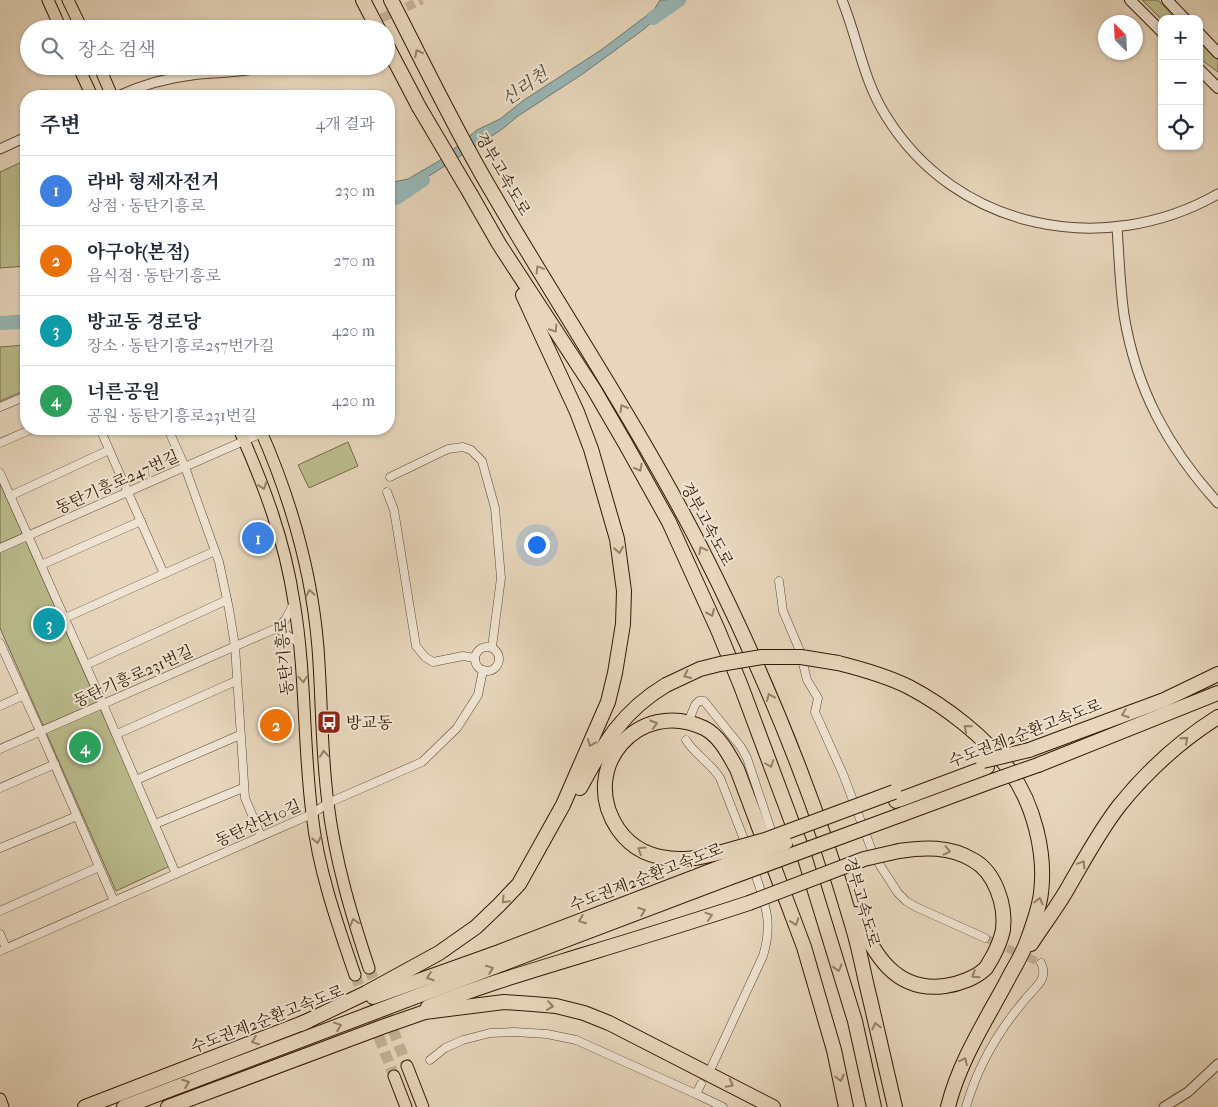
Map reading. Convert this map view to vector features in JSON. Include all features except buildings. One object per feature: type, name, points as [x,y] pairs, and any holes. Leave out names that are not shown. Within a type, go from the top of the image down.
[{"type":"highway","points":[[363,0],[373,20]]},
{"type":"highway","name":"경부고속도로","points":[[391,0],[488,184],[605,376],[699,545],[739,627],[785,734],[815,811],[854,930],[895,1107]]},
{"type":"highway","name":"경부고속도로","points":[[395,61],[419,107],[499,244],[593,388],[669,522],[718,630],[744,694],[803,852],[855,1021],[874,1107]]},
{"type":"highway","points":[[499,244],[577,412],[617,539],[624,591],[620,650],[608,702],[563,805],[519,884]]},
{"type":"highway","points":[[301,1024],[366,993],[439,953],[476,927],[519,884],[574,799],[619,724],[635,706],[649,695],[700,669],[762,658],[801,657],[838,663],[871,672],[909,687],[948,711],[988,745],[1010,772],[1027,803],[1034,822],[1039,844],[1042,875],[1041,895],[1026,946],[962,1064],[948,1107]]},
{"type":"highway","name":"수도권제2순환고속도로","points":[[124,1107],[726,865],[765,840],[895,796],[969,764],[985,764],[1029,750],[1164,700],[1218,674]]},
{"type":"highway","name":"수도권제2순환고속도로","points":[[85,1107],[726,865],[903,814],[1038,765],[1218,693]]},
{"type":"highway","points":[[1008,978],[1063,896],[1100,833],[1119,807],[1168,754],[1194,732],[1218,717]]},
{"type":"highway","points":[[726,865],[663,858],[645,853],[623,836],[611,819],[605,796],[605,778],[608,766],[613,754],[622,743],[639,729],[660,722],[678,721],[705,729],[721,743],[738,769],[804,947],[834,1050],[846,1107]]},
{"type":"highway","points":[[382,1027],[457,995],[750,903],[864,859],[899,851],[930,848],[952,852],[974,861],[984,869],[991,879],[1001,902],[1003,930],[997,949],[986,967],[968,979],[932,988],[914,984],[898,977],[885,965],[874,950],[858,919],[829,854]]},
{"type":"highway","points":[[168,1107],[425,1012],[504,1002],[556,1006],[584,1013],[609,1023],[773,1107]]},
{"type":"main road","points":[[48,0],[57,20]]},
{"type":"main road","points":[[68,0],[78,20]]},
{"type":"main road","points":[[1130,0],[1158,28]]},
{"type":"main road","points":[[1167,0],[1181,15]]},
{"type":"main road","points":[[1203,38],[1218,53]]},
{"type":"main road","points":[[1203,73],[1216,85]]},
{"type":"main road","points":[[82,75],[89,90]]},
{"type":"main road","points":[[103,75],[109,90]]},
{"type":"main road","name":"동탄기흥로","points":[[242,435],[260,477],[276,523],[294,600],[300,644],[312,814],[325,877],[355,975]]},
{"type":"main road","name":"동탄기흥로","points":[[262,435],[290,510],[307,578],[318,647],[328,803],[346,896],[369,968]]},
{"type":"main road","points":[[407,1066],[423,1107]]},
{"type":"main road","points":[[394,1076],[406,1107]]},
{"type":"main road","points":[[0,1099],[3,1107]]},
{"type":"street","points":[[842,0],[863,68],[877,102],[896,132],[939,176],[972,199],[1020,219],[1046,225],[1116,227],[1152,221],[1174,214],[1218,194]]},
{"type":"street","points":[[134,90],[164,79],[192,75]]},
{"type":"street","points":[[0,149],[20,140]]},
{"type":"street","points":[[1116,227],[1124,314],[1135,360],[1147,394],[1159,421],[1174,447],[1195,477],[1218,503]]},
{"type":"street","points":[[0,408],[20,399]]},
{"type":"street","points":[[0,443],[20,434]]},
{"type":"street","points":[[103,435],[164,574]]},
{"type":"street","points":[[171,435],[185,467],[215,551],[227,600],[235,646],[243,788],[245,798],[261,836]]},
{"type":"street","name":"동탄기흥로247번길","points":[[0,548],[254,435]]},
{"type":"street","points":[[390,477],[448,449],[463,447],[471,450],[482,461],[495,508],[501,578],[492,647]]},
{"type":"street","points":[[10,496],[109,450]]},
{"type":"street","points":[[0,473],[86,665],[176,874]]},
{"type":"street","points":[[387,492],[394,510],[416,646],[425,657],[433,662],[463,656],[475,658]]},
{"type":"street","points":[[41,565],[141,521]]},
{"type":"street","points":[[65,618],[215,551]]},
{"type":"street","points":[[779,581],[783,611],[800,651],[807,680],[818,698],[816,712],[843,774],[874,856],[898,893],[906,901],[985,938]]},
{"type":"street","points":[[86,665],[227,600]]},
{"type":"street","points":[[294,600],[285,620],[277,628],[300,644]]},
{"type":"street","name":"동탄기흥로231번길","points":[[0,749],[277,628]]},
{"type":"street","points":[[0,644],[55,764],[114,901]]},
{"type":"street","points":[[492,647],[498,652],[500,661],[492,670],[483,670],[477,666],[475,658],[480,648],[492,647]]},
{"type":"street","name":"동탄산단10길","points":[[3,950],[312,814],[328,803],[422,762],[457,728],[478,695],[483,670]]},
{"type":"street","points":[[116,734],[236,680]]},
{"type":"street","points":[[0,706],[24,695]]},
{"type":"street","points":[[689,720],[695,705],[699,701],[704,702],[741,747],[747,758],[772,830]]},
{"type":"street","points":[[136,780],[240,735]]},
{"type":"street","points":[[686,740],[691,749],[714,768],[720,778],[744,839],[768,920],[768,939],[763,956],[712,1066]]},
{"type":"street","points":[[0,788],[55,764]]},
{"type":"street","points":[[155,824],[243,788]]},
{"type":"street","points":[[0,848],[77,816]]},
{"type":"street","points":[[0,911],[100,867]]},
{"type":"street","points":[[0,934],[3,950]]},
{"type":"street","points":[[966,1107],[978,1077],[999,1035],[1041,981],[1044,974],[1041,964]]},
{"type":"street","points":[[430,1060],[445,1048],[463,1040],[490,1033],[547,1034],[576,1040],[723,1107]]},
{"type":"street","points":[[1164,1107],[1188,1092],[1218,1064]]},
{"type":"street","points":[[696,1094],[701,1084]]},
{"type":"green space","points":[[1142,0],[1158,0],[1172,15],[1158,16]]},
{"type":"green space","points":[[1203,45],[1218,60],[1218,72],[1203,61]]},
{"type":"green space","points":[[20,163],[20,266],[0,268],[0,172]]},
{"type":"green space","points":[[20,345],[20,393],[0,401],[0,347]]},
{"type":"green space","points":[[348,442],[358,466],[309,488],[298,465]]},
{"type":"green space","points":[[0,483],[170,866],[116,891],[0,628]]},
{"type":"water","points":[[660,0],[679,0],[643,30],[581,75],[518,116],[501,130],[395,196],[395,182],[408,179],[439,161],[477,130],[500,119],[524,100],[601,50],[654,10]]},
{"type":"water","points":[[20,315],[20,322],[0,324],[0,317]]},
{"type":"waterway","name":"신리천","points":[[653,18],[679,0]]},
{"type":"waterway","name":"신리천","points":[[395,198],[423,180]]},
{"type":"waterway","name":"신리천","points":[[0,323],[20,322]]},
{"type":"tunnel","points":[[377,20],[422,0]]},
{"type":"tunnel","points":[[985,938],[1041,963]]},
{"type":"tunnel","points":[[369,968],[407,1066]]},
{"type":"tunnel","points":[[355,975],[394,1076]]},
{"type":"place","name":"라바 형제자전거","points":[[258,538]]},
{"type":"place","name":"방교동 경로당","points":[[49,624]]},
{"type":"place","name":"방교동","points":[[329,722]]},
{"type":"place","name":"아구야(본점)","points":[[276,725]]},
{"type":"place","name":"너른공원","points":[[85,747]]}]
